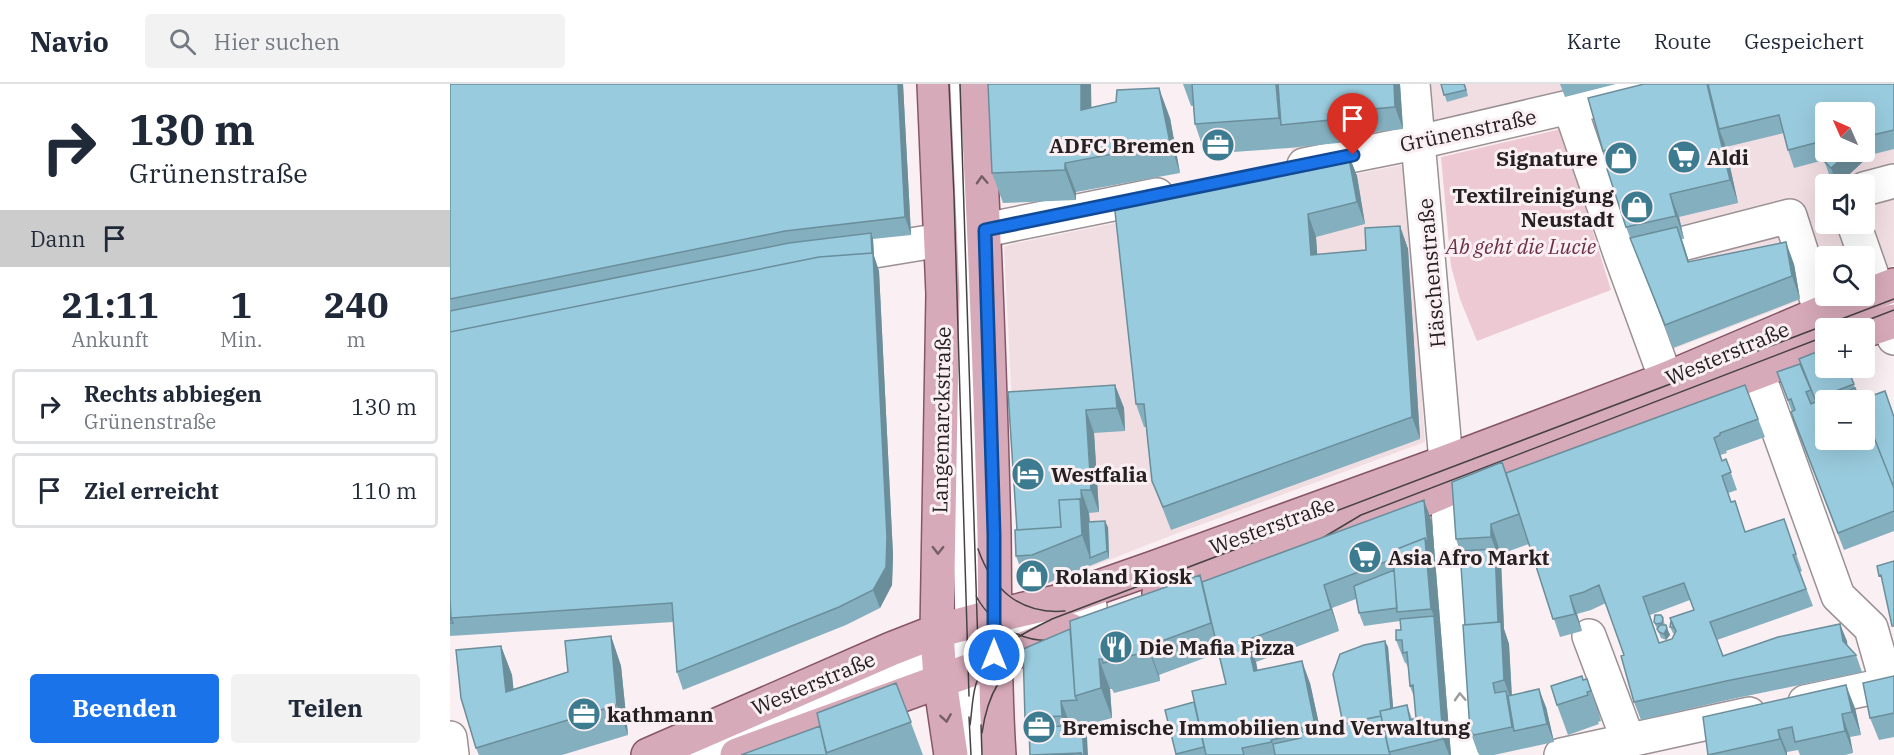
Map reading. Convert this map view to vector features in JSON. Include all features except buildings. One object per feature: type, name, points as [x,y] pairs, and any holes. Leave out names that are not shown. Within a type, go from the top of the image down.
[{"type":"main road","name":"Langemarckstraße","points":[[934,84],[943,294],[938,657],[951,755]]},
{"type":"main road","points":[[976,84],[985,230],[994,535],[984,641],[999,755]]},
{"type":"main road","name":"Westerstraße","points":[[1859,318],[1887,313]]},
{"type":"main road","name":"Westerstraße","points":[[714,752],[938,657],[984,641],[1191,580],[1274,549],[1362,526],[1446,476],[1666,379],[1815,328]]},
{"type":"main road","name":"Westerstraße","points":[[648,755],[891,649],[938,657],[984,641],[1056,602],[1446,476],[1815,350]]},
{"type":"street","points":[[954,84],[984,641],[976,755]]},
{"type":"street","name":"Häschenstraße","points":[[1413,84],[1446,476],[1463,755]]},
{"type":"street","name":"Grünenstraße","points":[[1276,171],[1419,142],[1589,99],[1668,84]]},
{"type":"street","points":[[1589,99],[1622,259],[1666,379]]},
{"type":"street","points":[[1875,186],[1894,181]]},
{"type":"street","points":[[985,230],[1191,188]]},
{"type":"street","points":[[1622,259],[1790,216],[1824,318]]},
{"type":"street","points":[[1858,234],[1887,313]]},
{"type":"street","points":[[874,251],[941,240]]},
{"type":"street","points":[[1326,535],[1387,498],[1815,328]]},
{"type":"street","points":[[1561,755],[1891,683],[1871,628],[1838,596],[1757,371]]},
{"type":"street","points":[[984,641],[1052,620],[1365,501],[1387,498]]},
{"type":"street","points":[[1589,636],[1628,740]]},
{"type":"street","points":[[450,738],[452,755]]},
{"type":"shaded area","points":[[1287,84],[1562,84],[1563,91],[1292,153]]},
{"type":"shaded area","points":[[1894,84],[1894,265],[1875,272],[1875,246],[1815,246],[1815,295],[1671,350],[1572,108]]},
{"type":"shaded area","points":[[1406,164],[1425,442],[1170,536],[1040,587],[1025,589],[1021,583],[1004,247]]},
{"type":"green space","name":"Ab geht die Lucie","points":[[1561,129],[1611,290],[1477,341],[1460,299],[1451,266],[1441,157]]},
{"type":"tram line","points":[[949,84],[969,696]]},
{"type":"tram line","points":[[960,84],[979,678]]},
{"type":"tram line","points":[[970,725],[976,684],[989,661],[1007,644],[1052,619],[1894,299]]},
{"type":"tram line","points":[[1873,318],[1894,310]]},
{"type":"tram line","points":[[1309,546],[1361,515],[1815,340]]},
{"type":"tram line","points":[[978,549],[991,576],[1000,587],[1021,604],[1034,609],[1065,611]]},
{"type":"tram line","points":[[976,596],[992,617],[1013,632],[1037,640],[1063,639]]},
{"type":"tram line","points":[[982,733],[988,707],[998,684],[1014,665],[1038,651]]},
{"type":"tram line","points":[[969,717],[971,755]]},
{"type":"tram line","points":[[981,725],[982,755]]},
{"type":"place","name":"ADFC Bremen","points":[[1218,145]]},
{"type":"place","name":"Aldi","points":[[1684,157]]},
{"type":"place","name":"Signature","points":[[1621,158]]},
{"type":"place","name":"Textilreinigung Neustadt","points":[[1637,207]]},
{"type":"place","name":"Westfalia","points":[[1028,474]]},
{"type":"place","name":"Asia Afro Markt","points":[[1365,557]]},
{"type":"place","name":"Roland Kiosk","points":[[1032,576]]},
{"type":"place","name":"Die Mafia Pizza","points":[[1116,647]]},
{"type":"place","name":"kathmann","points":[[584,714]]},
{"type":"place","name":"Bremische Immobilien und Verwaltung","points":[[1039,727]]},
{"type":"route","points":[[994,655],[994,535],[985,230],[1353,155]]}]
